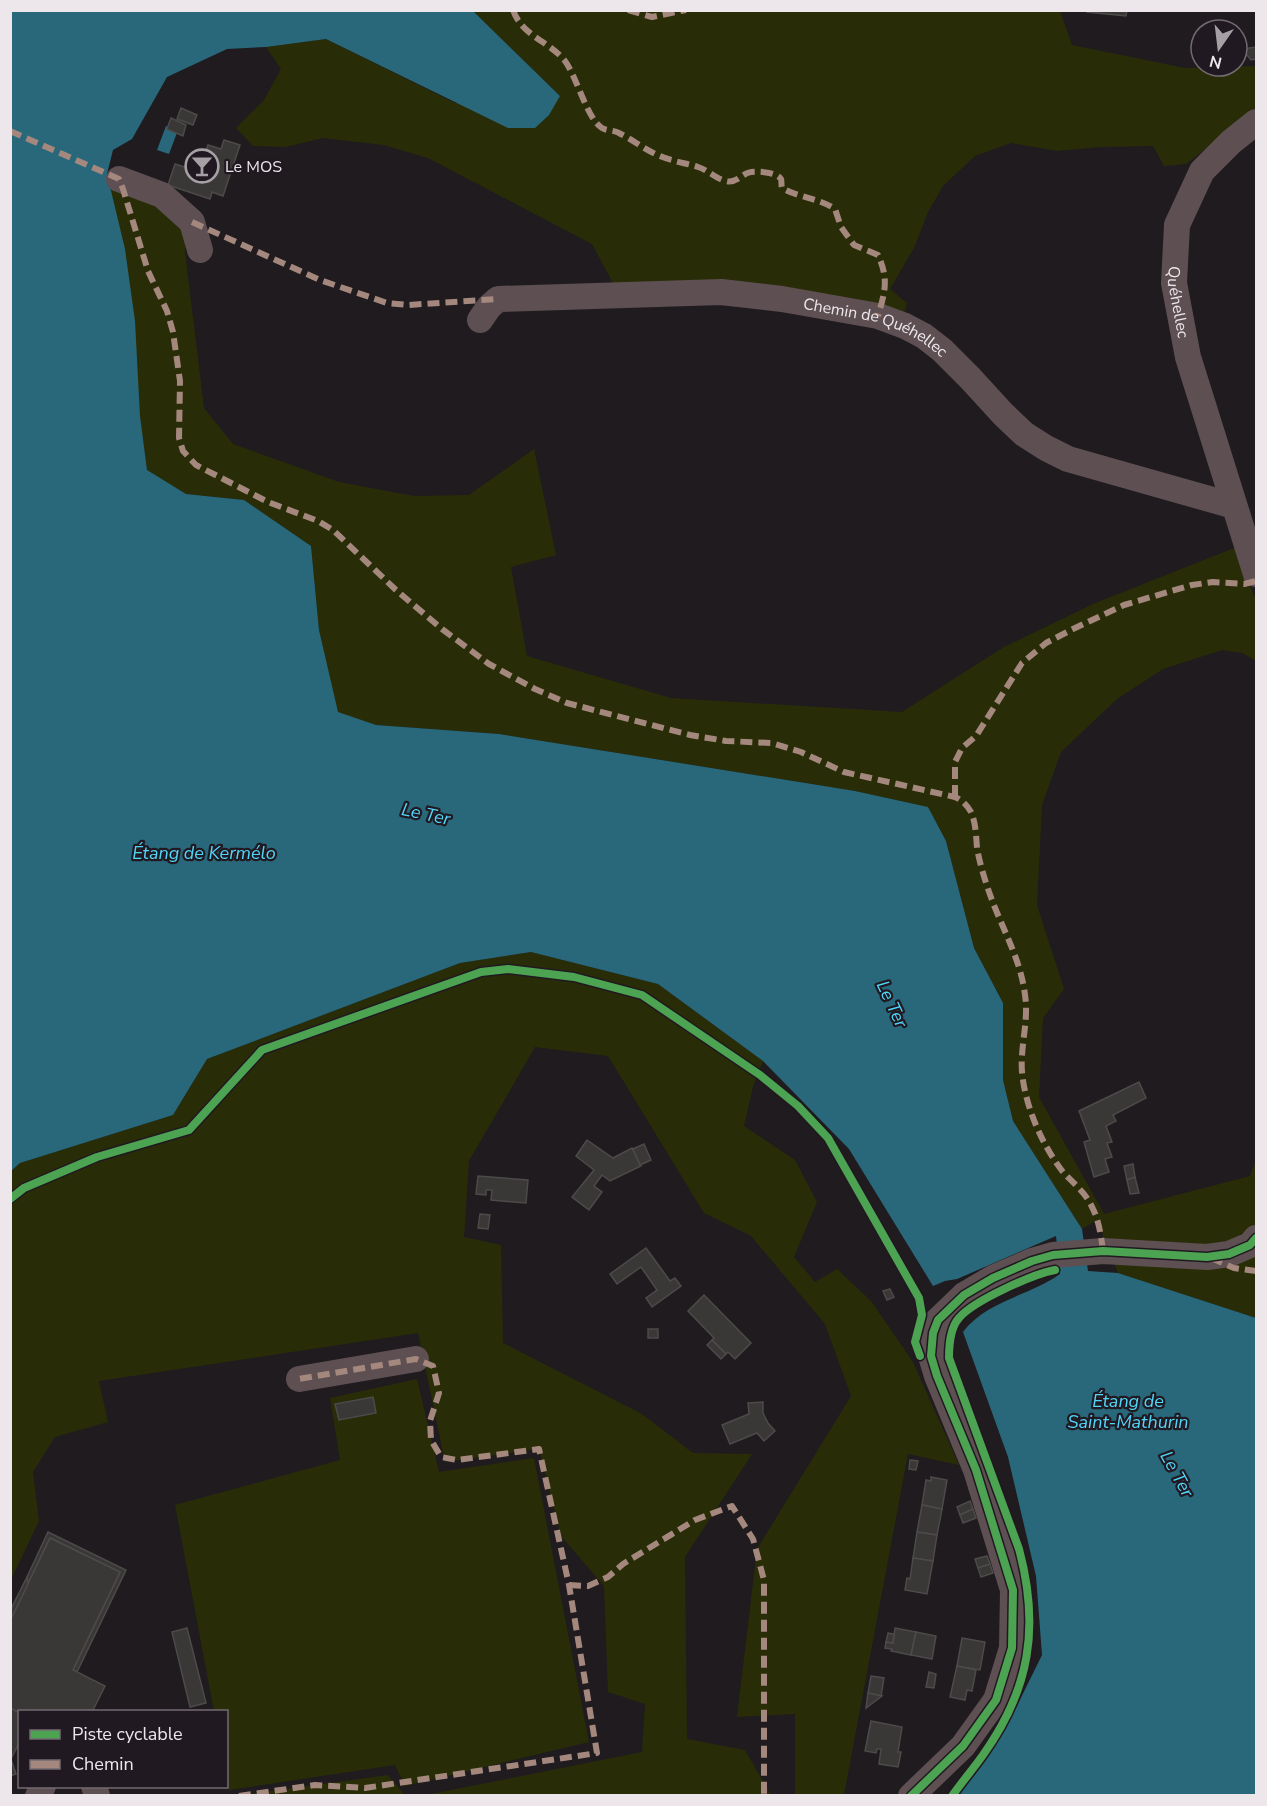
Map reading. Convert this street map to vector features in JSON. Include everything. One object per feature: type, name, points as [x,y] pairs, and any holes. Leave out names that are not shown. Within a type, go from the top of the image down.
[{"type":"street","name":"Quéhellec","points":[[1257,122],[1231,142],[1202,171],[1177,225],[1174,283],[1188,357],[1257,573]]},
{"type":"street","points":[[118,179],[162,195],[192,222],[200,250]]},
{"type":"street","name":"Chemin de Quéhellec","points":[[480,320],[489,306],[498,299],[721,292],[878,316],[924,336],[942,350],[1024,434],[1046,448],[1068,459],[1234,506]]},
{"type":"street","points":[[911,1796],[963,1746],[996,1700],[1012,1648],[1013,1590],[976,1470],[936,1376],[931,1356],[933,1333],[938,1320],[964,1295],[1012,1270],[1053,1255],[1089,1251],[1207,1257],[1229,1254],[1250,1245],[1257,1238]]},
{"type":"street","points":[[299,1379],[416,1359]]},
{"type":"green space","points":[[473,11],[1060,11],[1072,45],[1189,68],[1189,78],[1249,78],[1249,66],[1256,66],[1256,115],[1249,116],[1186,164],[1164,166],[1153,146],[1057,151],[1011,143],[975,156],[943,186],[928,212],[914,248],[890,289],[907,303],[901,323],[782,299],[621,298],[592,244],[428,158],[383,145],[323,138],[286,147],[253,146],[236,128],[264,100],[281,69],[266,47],[326,39],[455,103],[560,96]]},
{"type":"green space","points":[[108,177],[162,195],[185,224],[185,252],[204,408],[233,444],[339,482],[414,496],[469,495],[534,449],[556,555],[511,567],[527,656],[671,698],[902,712],[1004,647],[1093,604],[1234,548],[1256,600],[1256,661],[1242,653],[1222,650],[1163,669],[1117,699],[1061,752],[1042,805],[1037,905],[1064,989],[1043,1018],[1039,1097],[1104,1214],[1250,1176],[1256,1160],[1256,1318],[1118,1273],[1097,1220],[1082,1229],[1013,1121],[1003,1080],[1003,1003],[974,948],[946,841],[928,807],[855,791],[499,734],[376,725],[337,712],[319,630],[311,546],[244,500],[186,494],[147,471]]},
{"type":"green space","points":[[531,952],[658,984],[763,1061],[753,1087],[744,1126],[795,1160],[817,1202],[794,1257],[815,1282],[837,1269],[871,1301],[913,1362],[959,1465],[908,1454],[844,1795],[795,1795],[795,1714],[737,1717],[757,1549],[851,1396],[825,1324],[751,1236],[704,1213],[608,1056],[535,1047],[469,1161],[464,1237],[501,1245],[503,1343],[642,1414],[693,1453],[752,1454],[685,1557],[687,1739],[745,1750],[771,1795],[426,1795],[642,1752],[645,1704],[608,1692],[604,1586],[561,1536],[539,1449],[445,1462],[418,1333],[99,1381],[108,1422],[55,1437],[33,1472],[39,1521],[11,1580],[11,1171],[20,1163],[173,1115],[207,1059],[460,963]]},
{"type":"green space","points":[[417,1379],[439,1472],[534,1458],[589,1742],[405,1786],[395,1765],[229,1790],[228,1710],[214,1710],[175,1505],[340,1460],[330,1398]]},
{"type":"green space","points":[[388,1775],[405,1795],[242,1795]]},
{"type":"water","name":"Étang de Kermélo","points":[[11,11],[473,11],[560,96],[549,115],[535,128],[508,128],[326,39],[266,47],[227,49],[167,77],[132,139],[113,150],[107,174],[125,249],[135,321],[140,416],[147,470],[186,494],[244,500],[311,546],[319,630],[338,712],[376,725],[499,734],[855,791],[928,807],[946,841],[974,948],[1003,1003],[1003,1080],[1013,1121],[1082,1229],[1088,1271],[1118,1273],[1256,1318],[1256,1795],[956,1795],[1005,1730],[1042,1655],[1036,1576],[1008,1457],[963,1332],[984,1313],[1060,1274],[1056,1236],[957,1279],[933,1286],[849,1149],[763,1061],[658,984],[531,952],[460,963],[207,1059],[173,1115],[20,1163],[11,1171]]},
{"type":"water","points":[[166,126],[178,130],[169,154],[157,150]]},
{"type":"building","points":[[1088,10],[1127,10],[1126,16],[1087,12]]},
{"type":"building","points":[[1256,47],[1256,59],[1251,60],[1249,58],[1249,48]]},
{"type":"building","points":[[181,108],[197,115],[193,125],[177,119]]},
{"type":"building","points":[[171,118],[186,125],[183,136],[167,129]]},
{"type":"building","points":[[224,140],[240,145],[223,196],[212,192],[210,199],[168,185],[175,164],[194,170],[199,154],[204,156],[208,145],[221,149]]},
{"type":"building","points":[[1139,1082],[1146,1098],[1113,1115],[1116,1121],[1106,1126],[1112,1142],[1107,1143],[1112,1157],[1105,1159],[1109,1172],[1094,1177],[1084,1142],[1090,1140],[1079,1111]]},
{"type":"building","points":[[587,1140],[613,1158],[632,1148],[641,1166],[610,1181],[602,1175],[594,1186],[602,1192],[589,1210],[572,1197],[594,1170],[576,1156]]},
{"type":"building","points":[[644,1144],[651,1160],[640,1165],[633,1149]]},
{"type":"building","points":[[1133,1164],[1135,1177],[1127,1180],[1124,1166]]},
{"type":"building","points":[[478,1176],[528,1180],[526,1203],[491,1200],[492,1190],[486,1190],[486,1195],[476,1194]]},
{"type":"building","points":[[1135,1177],[1139,1193],[1130,1194],[1127,1180]]},
{"type":"building","points":[[480,1214],[490,1215],[488,1229],[478,1228]]},
{"type":"building","points":[[646,1248],[670,1281],[675,1278],[681,1286],[652,1307],[646,1298],[657,1290],[641,1267],[617,1284],[610,1274]]},
{"type":"building","points":[[890,1289],[894,1297],[887,1300],[883,1291]]},
{"type":"building","points":[[704,1295],[751,1343],[735,1359],[728,1352],[726,1354],[712,1340],[714,1338],[688,1311]]},
{"type":"building","points":[[648,1329],[658,1329],[658,1338],[648,1338]]},
{"type":"building","points":[[712,1340],[726,1354],[721,1359],[707,1345]]},
{"type":"building","points":[[373,1397],[376,1413],[339,1420],[335,1404]]},
{"type":"building","points":[[763,1402],[763,1413],[775,1431],[764,1441],[757,1433],[730,1444],[722,1425],[749,1414],[748,1403]]},
{"type":"building","points":[[910,1460],[918,1461],[916,1470],[909,1469]]},
{"type":"building","points":[[931,1477],[947,1480],[942,1509],[922,1505],[926,1480],[931,1481]]},
{"type":"building","points":[[970,1501],[973,1509],[960,1515],[957,1507]]},
{"type":"building","points":[[922,1505],[942,1509],[937,1535],[917,1532]]},
{"type":"building","points":[[973,1509],[976,1518],[963,1523],[960,1515]]},
{"type":"building","points":[[48,1532],[126,1570],[77,1672],[73,1670],[120,1572],[50,1538],[28,1584],[27,1577]]},
{"type":"building","points":[[917,1532],[937,1535],[933,1561],[913,1558]]},
{"type":"building","points":[[50,1538],[120,1572],[73,1670],[105,1686],[93,1710],[18,1710],[18,1712],[10,1708],[10,1621]]},
{"type":"building","points":[[987,1556],[990,1564],[978,1568],[975,1559]]},
{"type":"building","points":[[913,1558],[933,1561],[927,1594],[905,1590],[907,1578],[910,1579]]},
{"type":"building","points":[[990,1564],[993,1573],[981,1577],[978,1568]]},
{"type":"building","points":[[27,1577],[28,1584],[10,1621],[10,1611]]},
{"type":"building","points":[[187,1628],[206,1703],[190,1707],[172,1632]]},
{"type":"building","points":[[895,1628],[916,1632],[911,1655],[885,1648],[886,1642],[893,1643]]},
{"type":"building","points":[[916,1632],[936,1636],[932,1659],[911,1655]]},
{"type":"building","points":[[888,1633],[894,1634],[893,1643],[886,1642]]},
{"type":"building","points":[[962,1638],[985,1642],[980,1670],[957,1666]]},
{"type":"building","points":[[957,1666],[976,1670],[972,1691],[967,1690],[965,1700],[950,1697]]},
{"type":"building","points":[[929,1672],[936,1674],[934,1688],[926,1687]]},
{"type":"building","points":[[871,1676],[884,1678],[881,1696],[868,1693]]},
{"type":"building","points":[[868,1693],[882,1696],[866,1708]]},
{"type":"building","points":[[10,1708],[18,1712],[18,1745],[11,1759],[16,1774],[10,1776]]},
{"type":"building","points":[[871,1721],[902,1727],[898,1767],[879,1764],[881,1749],[877,1749],[876,1753],[865,1751]]},
{"type":"marked path","points":[[513,10],[517,19],[529,32],[565,61],[587,107],[602,128],[619,133],[657,155],[702,168],[726,181],[736,180],[751,172],[772,173],[781,179],[782,188],[835,209],[841,227],[854,245],[878,255],[885,279],[878,316]]},
{"type":"marked path","points":[[628,10],[652,17],[686,10]]},
{"type":"marked path","points":[[10,131],[119,179],[148,271],[167,311],[173,332],[180,381],[179,438],[183,451],[196,465],[268,502],[318,521],[333,530],[396,590],[442,629],[489,664],[535,689],[567,703],[690,735],[726,741],[772,743],[801,752],[844,772],[955,797],[964,803],[974,821],[977,848],[985,881],[1016,958],[1023,982],[1026,1014],[1022,1072],[1031,1111],[1055,1161],[1089,1202],[1098,1223],[1103,1251]]},
{"type":"marked path","points":[[192,222],[320,280],[387,303],[408,305],[498,299]]},
{"type":"marked path","points":[[955,797],[955,762],[962,748],[976,736],[1022,663],[1046,643],[1124,605],[1192,585],[1213,582],[1244,584],[1256,581]]},
{"type":"marked path","points":[[1211,1258],[1234,1268],[1256,1271]]},
{"type":"marked path","points":[[239,1796],[315,1785],[365,1788],[597,1753],[569,1585],[539,1449],[457,1460],[441,1457],[431,1440],[430,1421],[439,1393],[433,1366],[416,1359],[299,1379]]},
{"type":"marked path","points":[[569,1585],[588,1586],[608,1577],[623,1564],[695,1520],[732,1506],[753,1539],[764,1580],[764,1796]]},
{"type":"cycle path","points":[[10,1199],[24,1188],[97,1157],[189,1130],[262,1050],[481,972],[508,969],[574,977],[642,995],[760,1075],[798,1106],[828,1138],[919,1298],[922,1315],[915,1342],[920,1356]]},
{"type":"cycle path","points":[[911,1796],[963,1746],[996,1700],[1012,1648],[1013,1590],[976,1470],[931,1356],[933,1333],[938,1320],[964,1295],[993,1278],[1032,1261],[1053,1255],[1103,1251],[1207,1257],[1229,1254],[1250,1245],[1256,1238]]},
{"type":"cycle path","points":[[952,1796],[983,1755],[1011,1706],[1021,1681],[1026,1656],[1029,1605],[1019,1549],[949,1358],[951,1337],[959,1318],[966,1311],[1019,1282],[1055,1270]]},
{"type":"place","name":"Le MOS","points":[[202,166]]},
{"type":"water label","name":"Le Ter","points":[[426,814]]},
{"type":"water label","name":"Le Ter","points":[[892,1004]]},
{"type":"water label","name":"Étang de Saint-Mathurin","points":[[1128,1411]]},
{"type":"water label","name":"Le Ter","points":[[1177,1474]]}]
